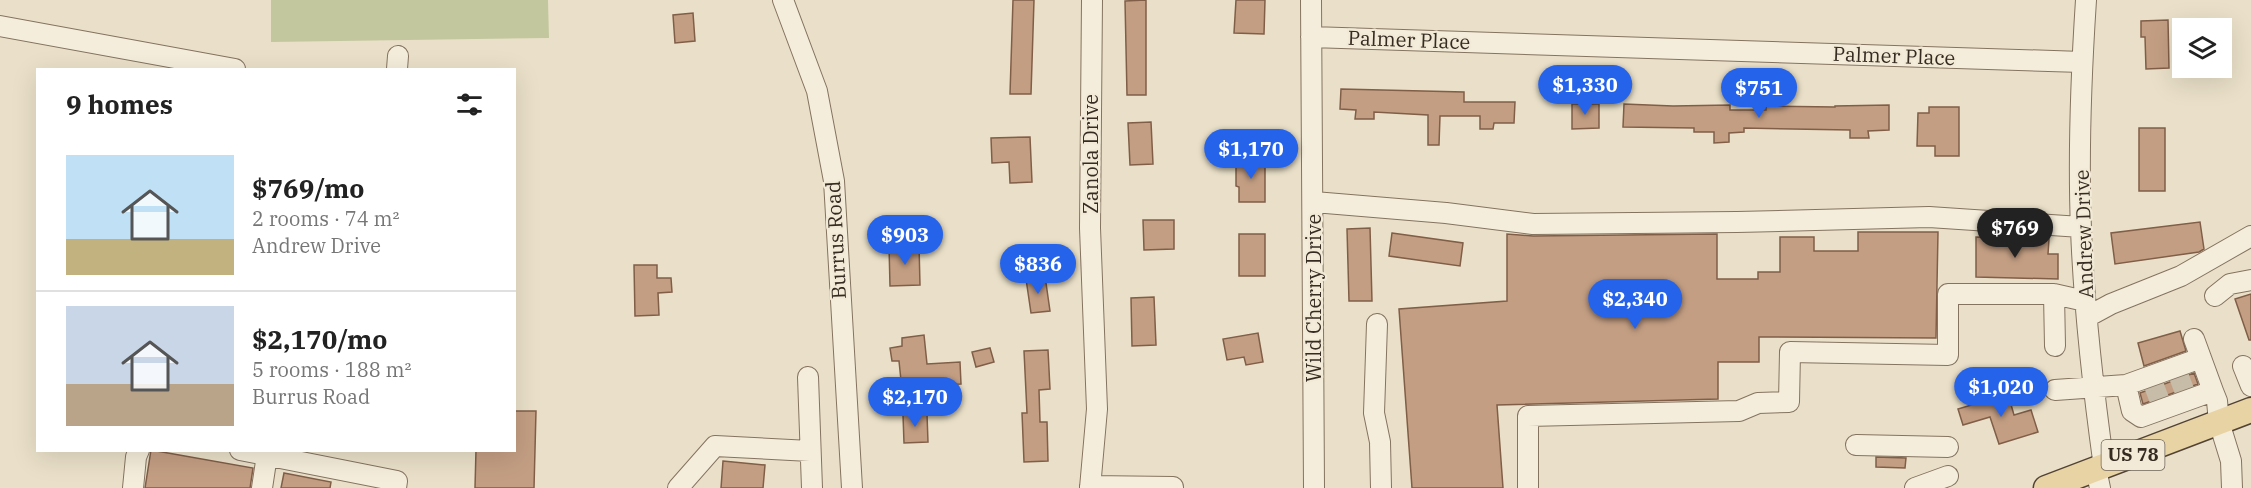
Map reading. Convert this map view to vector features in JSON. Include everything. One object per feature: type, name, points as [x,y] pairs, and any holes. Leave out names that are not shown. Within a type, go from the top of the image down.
[{"type":"main road","name":"US 78","points":[[2046,488],[2100,475],[2251,410]]},
{"type":"street","name":"Burrus Road","points":[[783,0],[817,91],[834,181],[852,488]]},
{"type":"street","name":"Zanola Drive","points":[[1090,487],[1097,409],[1090,228],[1092,0]]},
{"type":"street","name":"Wild Cherry Drive","points":[[1311,0],[1314,488]]},
{"type":"street","name":"Andrew Drive","points":[[2085,0],[2082,62],[2081,227],[2100,475]]},
{"type":"street","points":[[0,26],[230,68]]},
{"type":"street","name":"Palmer Place","points":[[1311,37],[2082,62]]},
{"type":"street","points":[[1314,202],[1446,213],[1533,225],[1929,217],[2081,227]]},
{"type":"street","points":[[1528,488],[1528,416],[1739,411],[1758,403],[1789,402],[1790,352],[1948,355],[1948,294],[2054,294],[2086,309],[2111,304],[2181,276],[2251,236]]},
{"type":"street","points":[[2215,296],[2230,284],[2251,280]]},
{"type":"street","points":[[2054,294],[2055,346]]},
{"type":"street","points":[[1377,324],[1374,413],[1380,442],[1381,488]]},
{"type":"street","points":[[2194,339],[2217,401],[2219,422],[2231,461],[2232,488]]},
{"type":"street","points":[[2055,390],[2126,385],[2152,380],[2177,371],[2201,358]]},
{"type":"street","points":[[2243,366],[2251,386]]},
{"type":"street","points":[[808,377],[812,488]]},
{"type":"street","points":[[2126,385],[2132,411],[2141,417],[2162,407],[2213,391]]},
{"type":"street","points":[[1856,444],[1948,447]]},
{"type":"street","points":[[678,488],[715,446],[810,451]]},
{"type":"street","points":[[133,488],[138,452]]},
{"type":"street","points":[[251,452],[397,481],[396,488]]},
{"type":"street","points":[[262,488],[267,455]]},
{"type":"street","points":[[1090,487],[1173,487]]},
{"type":"green space","points":[[271,0],[548,0],[549,38],[271,42]]},
{"type":"building","points":[[1013,0],[1034,0],[1031,94],[1010,94]]},
{"type":"building","points":[[1146,0],[1146,95],[1127,95],[1125,1]]},
{"type":"building","points":[[1236,0],[1265,0],[1264,34],[1234,33]]},
{"type":"building","points":[[693,13],[695,41],[675,43],[673,15]]},
{"type":"building","points":[[2168,20],[2169,68],[2146,69],[2145,37],[2141,37],[2141,21]]},
{"type":"building","points":[[1341,89],[1464,92],[1464,102],[1515,102],[1514,123],[1494,123],[1493,129],[1480,129],[1480,116],[1440,116],[1439,145],[1428,145],[1428,115],[1374,112],[1374,119],[1355,119],[1356,110],[1340,109]]},
{"type":"building","points":[[1572,104],[1599,104],[1599,128],[1572,129]]},
{"type":"building","points":[[1624,104],[1730,105],[1730,110],[1766,110],[1766,106],[1889,105],[1889,130],[1868,131],[1869,138],[1850,138],[1850,130],[1744,128],[1744,132],[1729,133],[1729,142],[1714,143],[1714,132],[1694,132],[1694,128],[1623,127]]},
{"type":"building","points":[[1929,107],[1959,107],[1959,156],[1935,156],[1935,146],[1917,146],[1918,113],[1929,113]]},
{"type":"building","points":[[1151,122],[1153,164],[1130,165],[1128,123]]},
{"type":"building","points":[[2139,128],[2165,128],[2165,191],[2139,191]]},
{"type":"building","points":[[1030,137],[1032,182],[1010,183],[1009,162],[992,163],[991,138]]},
{"type":"building","points":[[1236,160],[1265,160],[1265,202],[1239,202],[1239,187],[1236,186]]},
{"type":"building","points":[[1143,220],[1174,220],[1174,249],[1144,250]]},
{"type":"building","points":[[2200,222],[2204,249],[2199,252],[2115,264],[2111,233]]},
{"type":"building","points":[[1370,228],[1372,301],[1349,301],[1347,229]]},
{"type":"building","points":[[1858,232],[1938,232],[1936,338],[1759,337],[1759,362],[1718,362],[1718,399],[1497,405],[1503,488],[1412,488],[1399,309],[1507,301],[1507,234],[1533,236],[1717,234],[1717,279],[1758,279],[1758,272],[1780,272],[1780,237],[1814,237],[1814,251],[1858,251]]},
{"type":"building","points":[[1392,233],[1463,243],[1460,266],[1389,256]]},
{"type":"building","points":[[1239,234],[1265,234],[1265,276],[1239,276]]},
{"type":"building","points":[[1976,237],[2049,239],[2048,254],[2058,254],[2058,279],[1976,277]]},
{"type":"building","points":[[919,245],[920,285],[890,286],[889,246]]},
{"type":"building","points":[[634,265],[657,265],[657,278],[671,278],[672,292],[658,293],[659,315],[635,316]]},
{"type":"building","points":[[1045,276],[1050,311],[1031,313],[1026,279]]},
{"type":"building","points":[[2251,294],[2251,340],[2249,340],[2235,299]]},
{"type":"building","points":[[1154,297],[1156,345],[1132,346],[1131,298]]},
{"type":"building","points":[[2180,331],[2186,351],[2144,366],[2138,343]]},
{"type":"building","points":[[1258,333],[1263,362],[1246,365],[1244,357],[1227,360],[1223,339]]},
{"type":"building","points":[[924,335],[927,364],[960,362],[961,384],[920,385],[920,388],[902,390],[899,361],[892,361],[890,348],[902,346],[902,338]]},
{"type":"building","points":[[990,348],[994,362],[976,367],[972,352]]},
{"type":"building","points":[[1048,350],[1050,389],[1039,390],[1040,422],[1047,422],[1048,461],[1024,462],[1022,413],[1027,413],[1024,351]]},
{"type":"building","points":[[2194,373],[2198,384],[2143,404],[2140,393]]},
{"type":"building","points":[[2008,394],[2014,415],[2031,410],[2038,432],[1999,444],[1990,417],[1963,425],[1958,409]]},
{"type":"building","points":[[516,411],[536,411],[534,488],[475,488],[476,452],[516,452]]},
{"type":"building","points":[[927,414],[928,442],[904,443],[903,415]]},
{"type":"building","points":[[151,452],[253,468],[250,488],[145,488]]},
{"type":"building","points":[[1876,457],[1906,458],[1905,468],[1876,467]]},
{"type":"building","points":[[723,461],[765,465],[763,488],[721,488]]},
{"type":"building","points":[[284,473],[331,482],[330,488],[281,488]]},
{"type":"tunnel","points":[[2178,374],[2186,395]]},
{"type":"tunnel","points":[[2153,383],[2161,404]]}]
